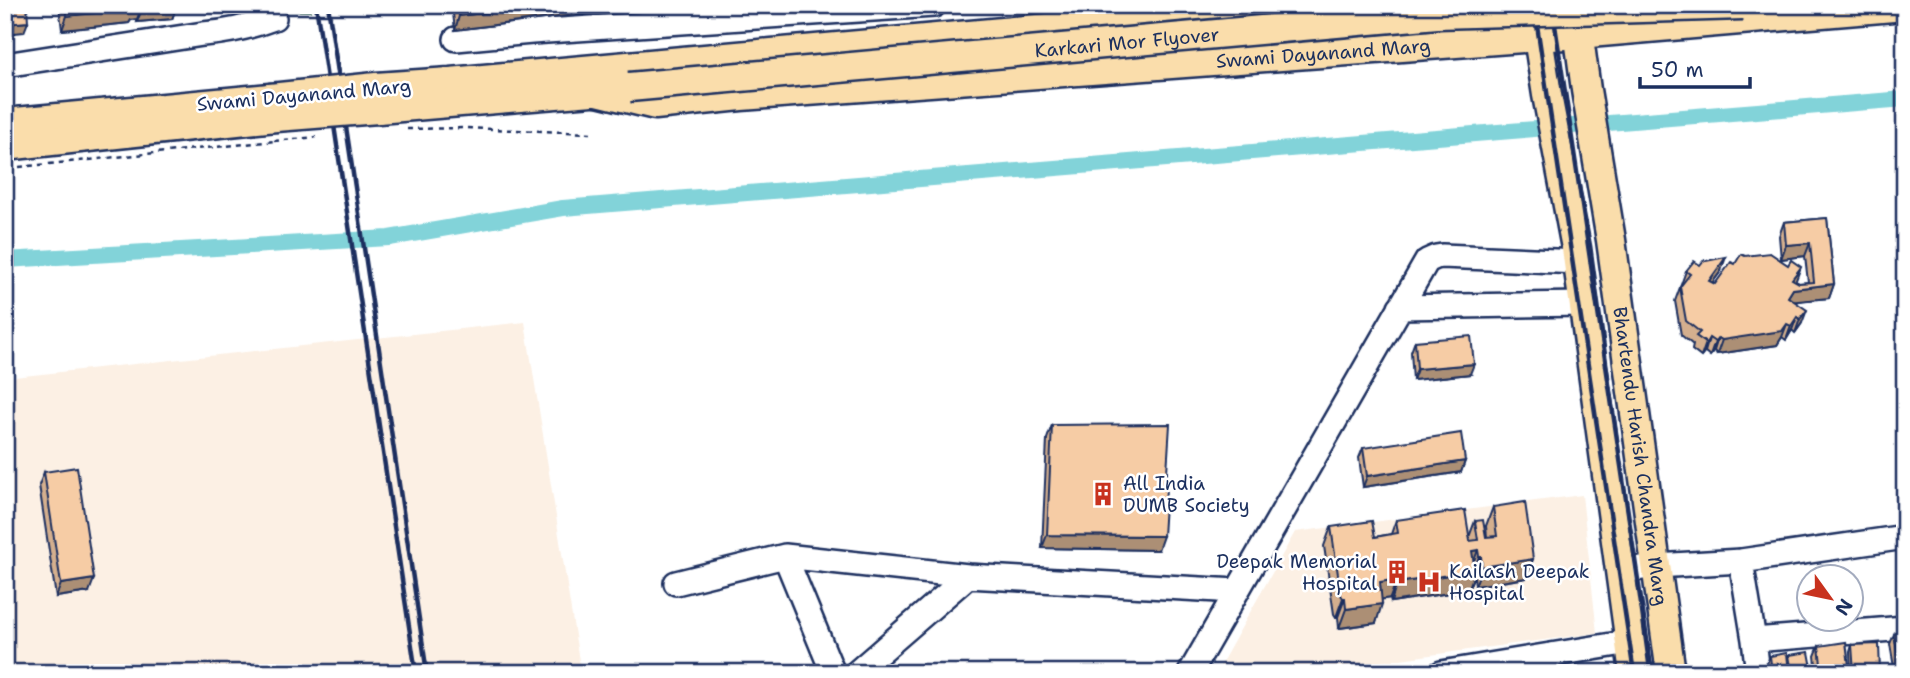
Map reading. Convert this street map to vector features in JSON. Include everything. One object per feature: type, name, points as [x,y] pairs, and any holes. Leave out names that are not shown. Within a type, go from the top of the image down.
[{"type":"main road","points":[[600,79],[631,55],[1145,5]]},
{"type":"main road","name":"Karkari Mor Flyover","points":[[600,79],[1300,5]]},
{"type":"main road","points":[[1534,5],[1537,37]]},
{"type":"main road","points":[[1575,5],[1578,34]]},
{"type":"main road","name":"Swami Dayanand Marg","points":[[12,157],[273,119],[377,98],[600,79],[654,105],[741,96],[1578,34],[1747,10],[1905,6]]},
{"type":"main road","name":"Karkari Mor Flyover","points":[[631,76],[1437,14],[1747,10]]},
{"type":"main road","name":"Bhartendu Harish Chandra Marg","points":[[1578,34],[1611,240],[1671,673]]},
{"type":"main road","name":"Bhartendu Harish Chandra Marg","points":[[1537,37],[1577,255],[1634,673]]},
{"type":"main road","name":"Swami Dayanand Marg","points":[[5,123],[273,119]]},
{"type":"street","points":[[456,39],[934,5]]},
{"type":"street","points":[[5,65],[229,32],[274,18]]},
{"type":"street","points":[[1190,673],[1427,261],[1436,257],[1577,255]]},
{"type":"street","points":[[1400,307],[1584,304]]},
{"type":"street","points":[[1621,571],[1741,561],[1905,537]]},
{"type":"street","points":[[676,583],[785,556],[968,576],[1237,592]]},
{"type":"street","points":[[785,556],[833,673]]},
{"type":"street","points":[[1741,561],[1758,673]]},
{"type":"street","points":[[856,673],[968,576]]},
{"type":"street","points":[[1755,640],[1905,628]]},
{"type":"street","points":[[1455,672],[1629,642]]},
{"type":"path","points":[[12,157],[273,119]]},
{"type":"path","points":[[404,130],[465,128],[591,134]]},
{"type":"shaded area","points":[[525,322],[581,673],[5,673],[5,378]]},
{"type":"shaded area","name":"Kailash Deepak Hospital","points":[[1582,495],[1597,633],[1295,673],[1216,673],[1295,532]]},
{"type":"green space","points":[[193,5],[309,5],[310,11],[194,9]]},
{"type":"green space","points":[[627,5],[725,5],[628,13]]},
{"type":"building","points":[[5,5],[27,5],[28,22],[5,24]]},
{"type":"building","points":[[66,5],[177,5],[142,9],[142,6],[134,6],[134,9],[67,16]]},
{"type":"building","points":[[458,5],[549,5],[459,16]]},
{"type":"building","points":[[1827,218],[1834,284],[1793,289],[1788,297],[1807,310],[1800,319],[1797,317],[1791,326],[1787,324],[1782,331],[1722,340],[1718,338],[1715,342],[1709,338],[1706,343],[1696,336],[1700,332],[1686,321],[1680,287],[1690,274],[1686,271],[1694,261],[1700,265],[1704,260],[1726,257],[1709,281],[1715,284],[1731,262],[1735,264],[1741,254],[1745,256],[1770,253],[1788,265],[1791,260],[1801,267],[1792,279],[1799,283],[1814,282],[1810,243],[1786,245],[1784,222]]},
{"type":"building","points":[[1471,336],[1474,364],[1417,369],[1415,341]]},
{"type":"building","name":"All India DUMB Society","points":[[1170,424],[1163,536],[1047,535],[1052,425]]},
{"type":"building","points":[[1461,433],[1465,461],[1367,476],[1363,448]]},
{"type":"building","points":[[77,467],[94,579],[61,584],[44,472]]},
{"type":"building","name":"Deepak Memorial Hospital","points":[[1525,502],[1533,559],[1482,567],[1478,550],[1472,551],[1475,571],[1397,583],[1397,579],[1380,582],[1382,604],[1346,609],[1345,598],[1341,595],[1331,527],[1372,521],[1375,537],[1398,533],[1396,520],[1465,510],[1470,541],[1478,540],[1475,521],[1483,520],[1486,537],[1497,536],[1493,507]]},
{"type":"building","points":[[1905,632],[1905,672],[1901,673],[1894,634]]},
{"type":"building","points":[[1846,642],[1850,673],[1822,673],[1819,646]]},
{"type":"building","points":[[1879,644],[1880,673],[1854,673],[1852,645]]},
{"type":"building","points":[[1809,652],[1813,673],[1792,673],[1789,655]]},
{"type":"building","points":[[1787,653],[1789,673],[1772,673],[1770,656]]},
{"type":"waterway","points":[[5,260],[389,238],[563,208],[1905,99]]},
{"type":"railway","points":[[316,5],[416,673]]},
{"type":"railway","points":[[328,5],[427,673]]},
{"type":"railway","points":[[1534,5],[1634,673]]},
{"type":"railway","points":[[1552,5],[1652,673]]},
{"type":"place","name":"All India DUMB Society","points":[[1103,494]]},
{"type":"place","name":"Deepak Memorial Hospital","points":[[1397,572]]},
{"type":"place","name":"Kailash Deepak Hospital","points":[[1429,582]]}]
